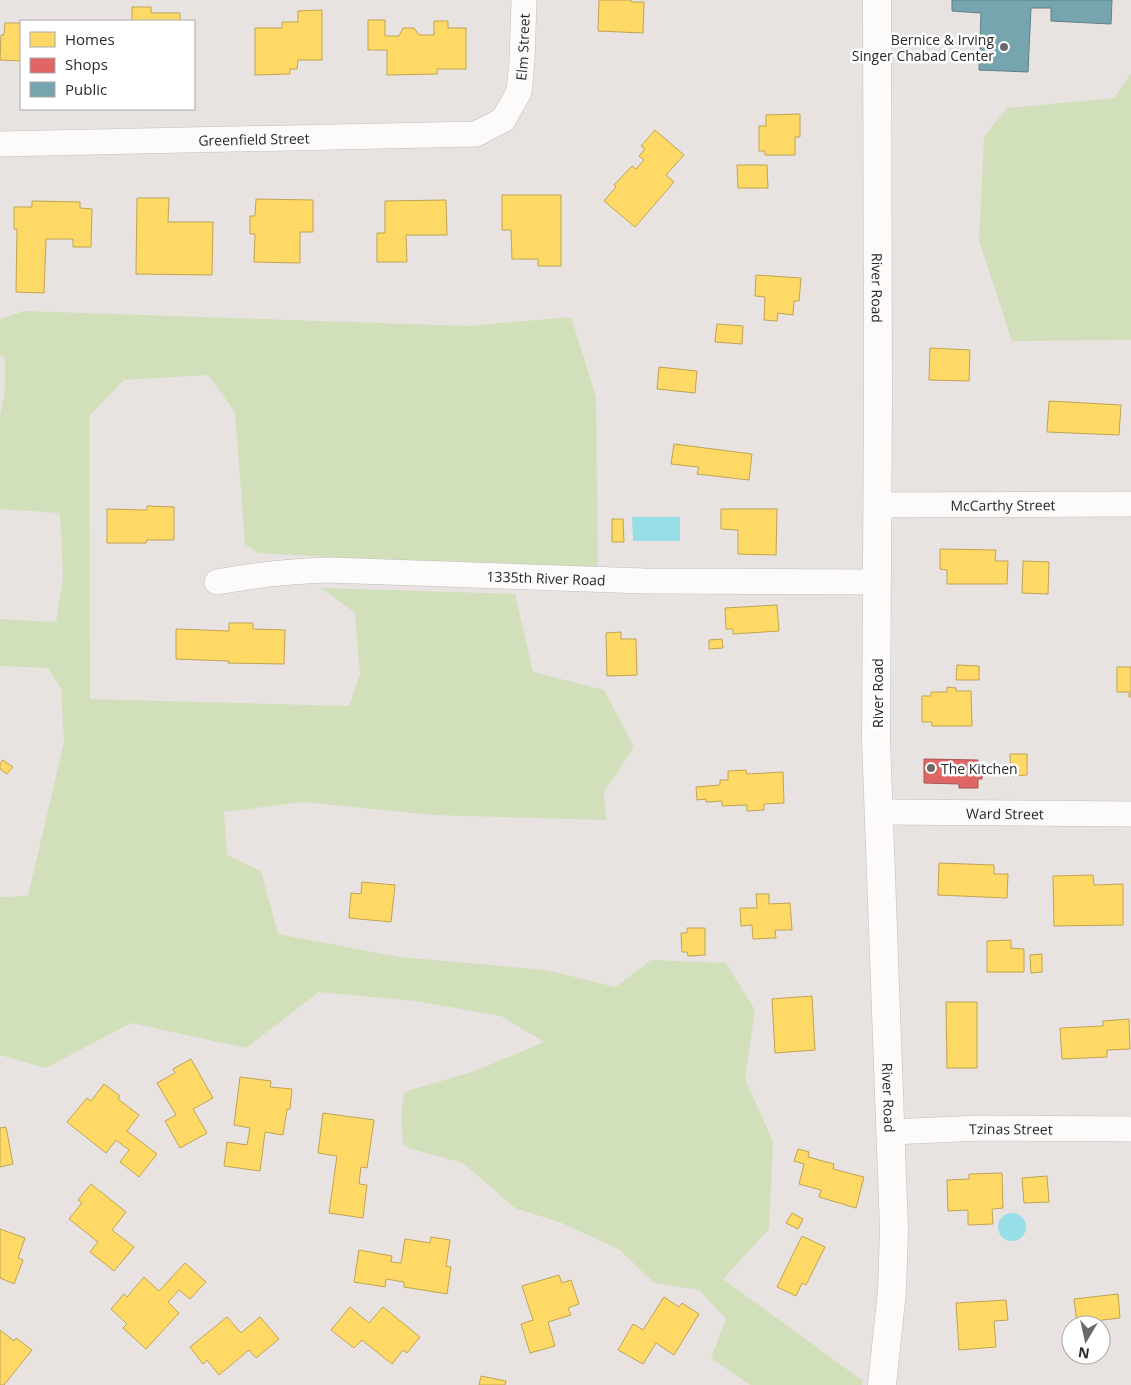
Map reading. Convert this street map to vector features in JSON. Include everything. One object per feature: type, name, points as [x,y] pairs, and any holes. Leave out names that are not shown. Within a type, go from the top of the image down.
[{"type":"street","name":"Elm Street","points":[[503,120],[519,92],[524,0]]},
{"type":"street","name":"River Road","points":[[877,0],[878,394],[876,739],[894,1230],[890,1310],[882,1385]]},
{"type":"street","name":"Greenfield Street","points":[[0,144],[476,134],[503,120]]},
{"type":"street","name":"McCarthy Street","points":[[877,505],[1131,504]]},
{"type":"street","name":"1335th River Road","points":[[217,582],[286,571],[329,570],[644,581],[877,582]]},
{"type":"street","name":"Ward Street","points":[[879,812],[1131,814]]},
{"type":"street","name":"Tzinas Street","points":[[891,1132],[980,1128],[1131,1129]]},
{"type":"green space","points":[[1131,73],[1131,340],[1012,341],[979,241],[984,137],[1007,108],[1114,98]]},
{"type":"green space","points":[[24,311],[468,326],[571,317],[596,397],[598,572],[258,553],[245,544],[235,412],[208,375],[124,380],[89,416],[90,699],[349,706],[360,674],[355,613],[321,588],[515,594],[533,672],[604,690],[634,747],[604,792],[606,820],[433,815],[303,802],[224,812],[227,855],[261,871],[278,934],[399,957],[546,970],[615,987],[651,960],[726,963],[755,1010],[745,1079],[773,1142],[769,1229],[723,1279],[863,1381],[862,1385],[750,1385],[711,1358],[726,1319],[699,1290],[654,1283],[620,1250],[562,1223],[515,1208],[463,1163],[408,1148],[403,1144],[401,1115],[404,1092],[475,1071],[544,1042],[501,1016],[415,1001],[319,992],[246,1048],[131,1023],[46,1068],[0,1055],[0,897],[28,896],[64,742],[61,688],[48,668],[0,666],[0,619],[56,622],[63,577],[60,513],[0,509],[0,416],[5,390],[5,357],[0,356],[0,319]]},
{"type":"water","points":[[632,517],[680,517],[680,541],[633,541]]},
{"type":"water","points":[[1012,1213],[1022,1217],[1026,1227],[1022,1237],[1012,1241],[1002,1237],[998,1227],[1002,1217]]},
{"type":"building: Homes","points":[[599,0],[644,2],[643,33],[598,31]]},
{"type":"building: Homes","points":[[132,7],[151,7],[151,13],[180,13],[180,20],[132,20]]},
{"type":"building: Homes","points":[[322,10],[322,60],[298,60],[297,69],[290,69],[290,74],[255,75],[255,28],[282,28],[282,22],[298,22],[298,11]]},
{"type":"building: Homes","points":[[368,20],[385,20],[385,36],[399,36],[403,28],[414,28],[419,35],[434,35],[434,21],[448,21],[448,28],[466,28],[466,69],[437,69],[437,74],[387,75],[387,50],[368,50]]},
{"type":"building: Homes","points":[[5,23],[20,23],[20,61],[0,60],[1,35],[4,35]]},
{"type":"building: Homes","points":[[800,114],[800,137],[795,137],[795,155],[765,155],[765,151],[759,151],[759,126],[766,126],[766,115]]},
{"type":"building: Homes","points":[[655,130],[684,155],[666,175],[674,182],[635,227],[604,201],[616,187],[614,185],[632,166],[636,169],[644,160],[639,156],[645,149],[641,146]]},
{"type":"building: Homes","points":[[737,165],[767,165],[768,188],[738,188]]},
{"type":"building: Homes","points":[[502,195],[561,195],[561,266],[538,266],[538,259],[512,259],[511,230],[502,230]]},
{"type":"building: Homes","points":[[137,198],[169,198],[168,222],[213,222],[212,275],[136,274]]},
{"type":"building: Homes","points":[[256,199],[313,200],[313,232],[300,232],[300,263],[254,262],[255,234],[250,234],[250,216],[255,216]]},
{"type":"building: Homes","points":[[446,200],[447,235],[406,235],[407,262],[377,262],[377,233],[385,233],[385,201]]},
{"type":"building: Homes","points":[[32,201],[80,202],[80,208],[92,209],[91,247],[73,247],[73,239],[46,239],[44,293],[16,292],[17,229],[14,229],[14,207],[32,207]]},
{"type":"building: Homes","points":[[756,275],[801,278],[799,301],[794,301],[793,315],[778,313],[777,321],[764,320],[765,297],[755,296]]},
{"type":"building: Homes","points":[[717,324],[743,326],[742,344],[715,342]]},
{"type":"building: Homes","points":[[930,348],[970,350],[969,381],[929,380]]},
{"type":"building: Homes","points":[[659,367],[697,371],[695,393],[657,389]]},
{"type":"building: Homes","points":[[1049,401],[1121,405],[1119,435],[1047,432]]},
{"type":"building: Homes","points":[[674,444],[752,454],[749,480],[697,474],[699,467],[671,464]]},
{"type":"building: Homes","points":[[147,506],[174,507],[174,540],[147,540],[146,543],[107,543],[107,509],[147,510]]},
{"type":"building: Homes","points":[[721,509],[777,509],[776,555],[738,554],[738,530],[721,529]]},
{"type":"building: Homes","points":[[612,519],[623,519],[624,542],[612,542]]},
{"type":"building: Homes","points":[[940,549],[996,550],[995,561],[1008,561],[1007,584],[947,584],[947,570],[940,569]]},
{"type":"building: Homes","points":[[1023,561],[1049,562],[1048,594],[1022,593]]},
{"type":"building: Homes","points":[[777,605],[779,631],[733,634],[733,629],[726,629],[725,608]]},
{"type":"building: Homes","points":[[229,623],[253,623],[253,629],[285,630],[284,664],[228,663],[229,661],[176,659],[176,629],[229,631]]},
{"type":"building: Homes","points":[[621,632],[621,639],[636,639],[637,675],[607,676],[606,633]]},
{"type":"building: Homes","points":[[722,639],[723,648],[709,649],[709,640]]},
{"type":"building: Homes","points":[[957,665],[979,666],[979,680],[956,680]]},
{"type":"building: Homes","points":[[1117,667],[1131,667],[1131,697],[1129,697],[1129,692],[1117,692]]},
{"type":"building: Homes","points":[[947,687],[956,688],[956,691],[971,691],[972,726],[932,726],[932,722],[922,722],[922,696],[931,696],[931,692],[947,692]]},
{"type":"building: Homes","points":[[1010,754],[1027,754],[1027,775],[1011,776]]},
{"type":"building: Homes","points":[[3,760],[13,767],[7,774],[0,769],[0,764]]},
{"type":"building: Homes","points":[[746,770],[747,774],[783,772],[784,803],[764,804],[764,810],[747,811],[747,805],[722,806],[722,801],[706,802],[706,799],[697,800],[696,787],[720,785],[720,780],[728,780],[728,771]]},
{"type":"building: Homes","points":[[939,863],[994,865],[994,874],[1008,874],[1007,898],[938,895]]},
{"type":"building: Homes","points":[[1093,875],[1094,885],[1123,884],[1123,925],[1054,926],[1053,876]]},
{"type":"building: Homes","points":[[362,882],[395,885],[391,922],[349,918],[351,893],[361,894]]},
{"type":"building: Homes","points":[[756,894],[769,894],[769,904],[790,903],[792,930],[775,930],[776,938],[753,939],[752,925],[741,926],[740,908],[757,908]]},
{"type":"building: Homes","points":[[687,928],[705,928],[705,955],[688,956],[687,952],[682,952],[681,933],[687,933]]},
{"type":"building: Homes","points":[[1011,940],[1011,948],[1024,949],[1024,972],[987,972],[987,941]]},
{"type":"building: Homes","points":[[1042,954],[1042,972],[1031,973],[1030,955]]},
{"type":"building: Homes","points":[[812,996],[815,1050],[775,1053],[772,999]]},
{"type":"building: Homes","points":[[946,1002],[977,1002],[977,1068],[947,1068]]},
{"type":"building: Homes","points":[[1129,1019],[1130,1049],[1107,1050],[1107,1057],[1062,1059],[1060,1028],[1103,1026],[1103,1021]]},
{"type":"building: Homes","points":[[191,1059],[213,1098],[193,1109],[207,1133],[180,1148],[165,1121],[176,1115],[157,1083],[175,1073],[173,1069]]},
{"type":"building: Homes","points":[[240,1077],[271,1081],[270,1087],[292,1089],[290,1109],[287,1109],[283,1135],[265,1132],[260,1171],[224,1166],[227,1142],[247,1145],[250,1128],[234,1125]]},
{"type":"building: Homes","points":[[104,1084],[120,1096],[118,1099],[139,1115],[127,1131],[157,1154],[139,1177],[120,1162],[129,1150],[116,1140],[106,1153],[67,1122],[87,1098],[91,1101]]},
{"type":"building: Homes","points":[[323,1113],[374,1120],[367,1168],[361,1167],[359,1184],[367,1185],[363,1218],[329,1213],[337,1156],[318,1153]]},
{"type":"building: Homes","points":[[6,1127],[13,1164],[0,1167],[0,1128]]},
{"type":"building: Homes","points":[[798,1149],[809,1152],[808,1157],[834,1164],[833,1169],[864,1177],[856,1208],[819,1197],[821,1190],[799,1184],[804,1164],[794,1161]]},
{"type":"building: Homes","points":[[1002,1173],[1003,1208],[992,1209],[993,1224],[968,1225],[968,1210],[948,1211],[947,1180],[969,1179],[969,1174]]},
{"type":"building: Homes","points":[[1047,1176],[1049,1202],[1024,1203],[1022,1178]]},
{"type":"building: Homes","points":[[91,1184],[126,1212],[112,1230],[134,1247],[114,1271],[90,1252],[98,1242],[69,1219],[82,1203],[78,1200]]},
{"type":"building: Homes","points":[[792,1213],[803,1219],[798,1229],[786,1223]]},
{"type":"building: Homes","points":[[0,1229],[25,1238],[18,1258],[23,1260],[14,1284],[0,1278]]},
{"type":"building: Homes","points":[[802,1236],[825,1247],[806,1285],[802,1283],[796,1296],[777,1287]]},
{"type":"building: Homes","points":[[431,1237],[450,1240],[446,1266],[451,1267],[447,1294],[404,1287],[404,1282],[386,1279],[385,1287],[354,1282],[359,1250],[392,1256],[391,1262],[401,1263],[405,1239],[430,1243]]},
{"type":"building: Homes","points":[[185,1263],[206,1282],[190,1299],[179,1290],[168,1302],[179,1313],[146,1349],[123,1328],[127,1324],[111,1309],[124,1294],[127,1297],[144,1277],[159,1291]]},
{"type":"building: Homes","points":[[559,1275],[562,1283],[571,1280],[579,1304],[568,1308],[571,1315],[548,1322],[555,1346],[530,1353],[521,1324],[533,1320],[522,1286]]},
{"type":"building: Homes","points":[[1118,1294],[1120,1318],[1111,1319],[1111,1315],[1076,1315],[1074,1299]]},
{"type":"building: Homes","points":[[664,1297],[679,1307],[682,1303],[699,1314],[674,1355],[656,1343],[643,1364],[618,1350],[633,1324],[643,1330]]},
{"type":"building: Homes","points":[[1006,1300],[1008,1320],[994,1321],[996,1347],[959,1350],[956,1303]]},
{"type":"building: Homes","points":[[350,1307],[369,1323],[383,1307],[420,1337],[407,1353],[403,1350],[392,1364],[362,1340],[354,1348],[331,1330]]},
{"type":"building: Homes","points":[[227,1317],[241,1333],[260,1317],[279,1339],[256,1358],[249,1350],[219,1375],[207,1360],[203,1364],[190,1347]]},
{"type":"building: Homes","points":[[0,1330],[14,1341],[16,1338],[32,1350],[4,1385],[0,1385]]},
{"type":"building: Homes","points":[[481,1376],[506,1381],[505,1385],[479,1385]]},
{"type":"building: Shops","points":[[924,759],[978,760],[978,770],[982,770],[982,779],[978,779],[978,788],[959,788],[959,784],[924,783]]},
{"type":"building: Public","name":"Bernice & Irving Singer Chabad Center","points":[[952,0],[1112,0],[1111,24],[1051,21],[1051,8],[1031,8],[1028,72],[979,70],[981,13],[952,11]]},
{"type":"place","name":"Bernice & Irving Singer Chabad Center","points":[[1004,47]]},
{"type":"place","name":"The Kitchen","points":[[931,768]]}]
